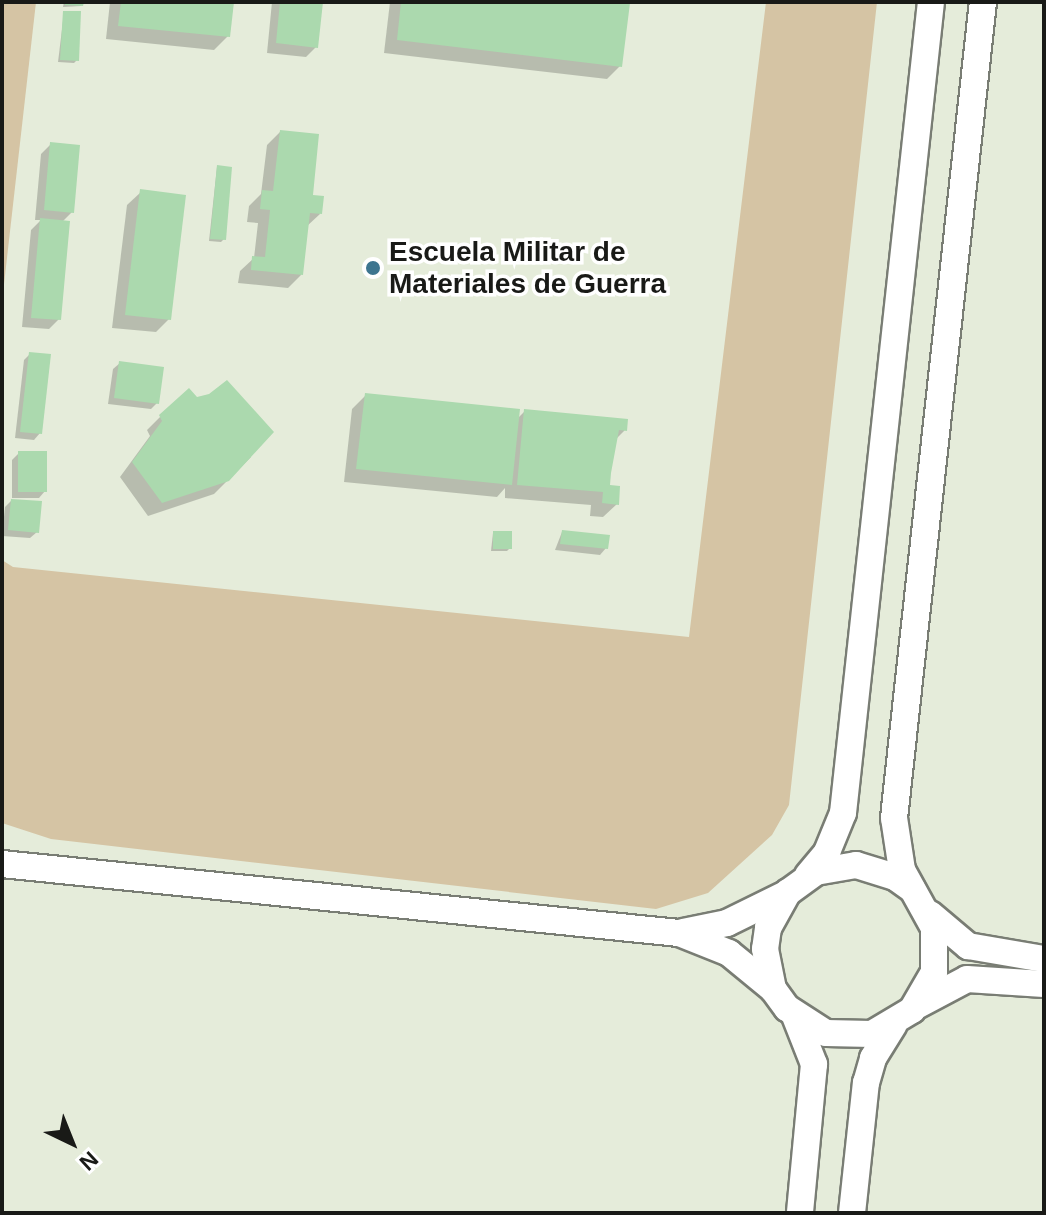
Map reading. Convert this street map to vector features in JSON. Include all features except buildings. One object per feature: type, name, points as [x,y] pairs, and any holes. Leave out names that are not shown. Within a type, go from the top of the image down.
[{"type":"street","points":[[800,1213],[814,1064],[802,1026],[780,998],[765,949],[768,928],[793,888],[827,852],[843,813],[931,2]]},
{"type":"street","points":[[852,1213],[866,1083],[903,1017],[926,992],[935,961],[934,928],[899,860],[894,818],[983,2]]},
{"type":"street","points":[[2,851],[72,871]]},
{"type":"street","points":[[2,864],[679,933],[729,953],[804,1023],[849,1036],[903,1017],[943,988],[967,979],[1044,984]]},
{"type":"street","points":[[679,933],[749,915],[816,872],[856,865],[895,877],[918,898],[943,930],[968,946],[1044,959]]},
{"type":"shaded area","points":[[2,2],[1044,2],[1044,1213],[2,1213]]},
{"type":"shaded area","points":[[2,2],[36,2],[2,302]]},
{"type":"shaded area","points":[[766,2],[877,2],[789,805],[772,835],[708,893],[656,909],[51,839],[2,823],[2,560],[13,567],[689,637]]},
{"type":"place","name":"Escuela Militar de Materiales de Guerra","points":[[373,268]]}]
